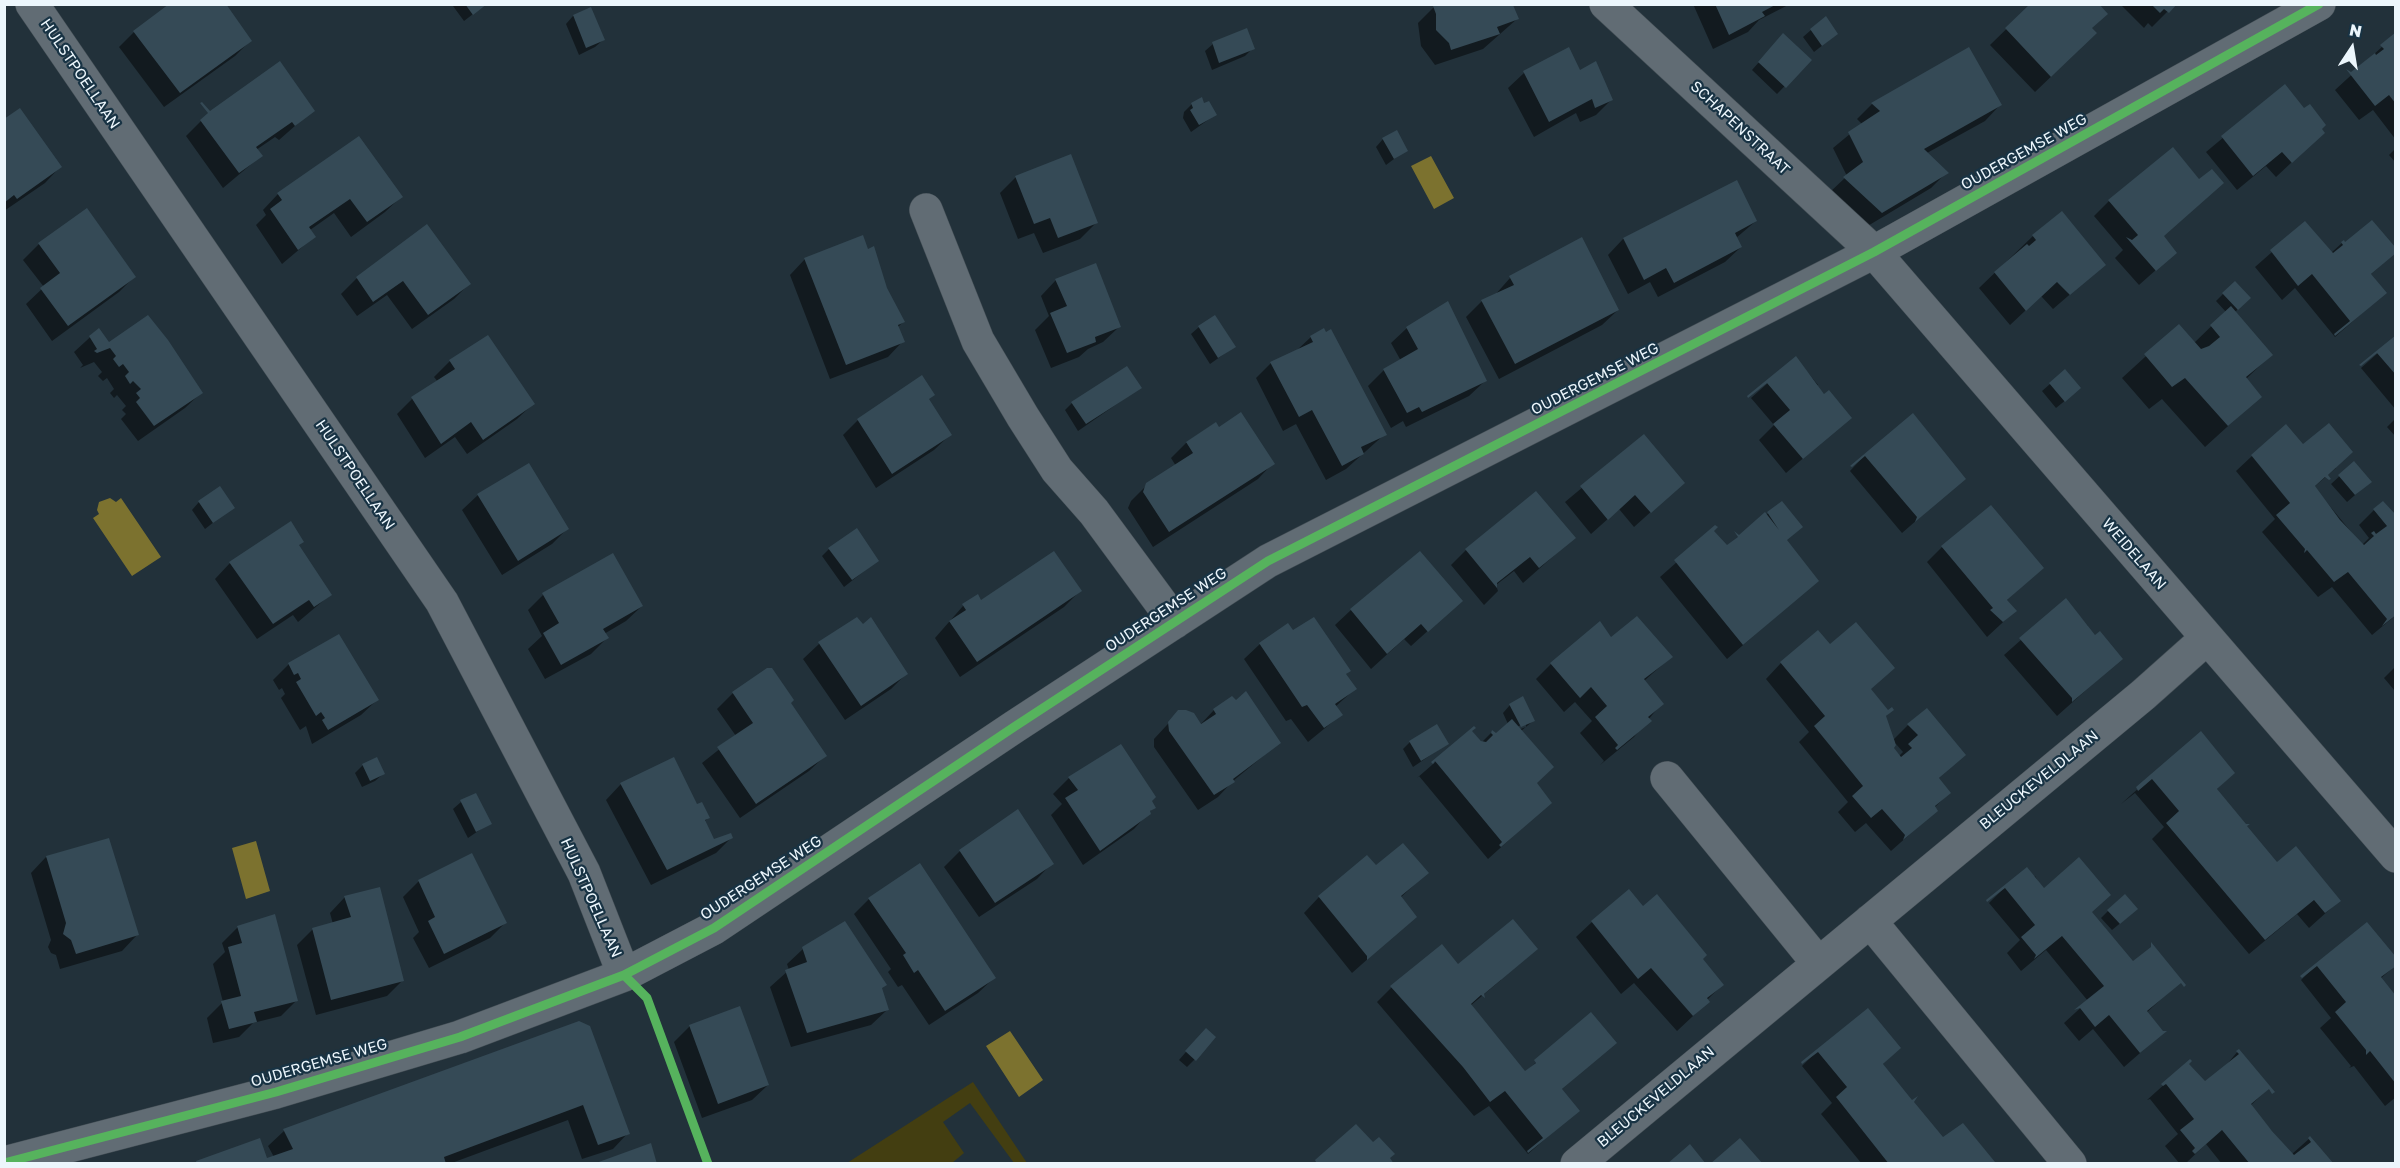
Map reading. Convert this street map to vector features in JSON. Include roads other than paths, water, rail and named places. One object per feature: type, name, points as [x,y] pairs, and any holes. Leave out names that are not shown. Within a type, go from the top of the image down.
[{"type":"street","name":"HULSTPOELLAAN","points":[[32,4],[442,602],[584,873],[624,975]]},
{"type":"street","name":"SCHAPENSTRAAT","points":[[1606,4],[1874,252]]},
{"type":"street","name":"OUDERGEMSE WEG","points":[[4,1163],[276,1092],[460,1037],[624,975],[714,928],[1268,561],[1874,252],[2319,4]]},
{"type":"street","name":"OUDERGEMSE WEG","points":[[926,210],[978,341],[1023,417],[1057,470],[1094,512],[1174,622]]},
{"type":"street","name":"WEIDELAAN","points":[[1874,252],[2396,856]]},
{"type":"street","name":"BLEUCKEVELDLAAN","points":[[1577,1164],[2143,695],[2207,638]]},
{"type":"street","points":[[1667,778],[1818,963]]},
{"type":"street","points":[[1870,921],[2070,1164]]}]
